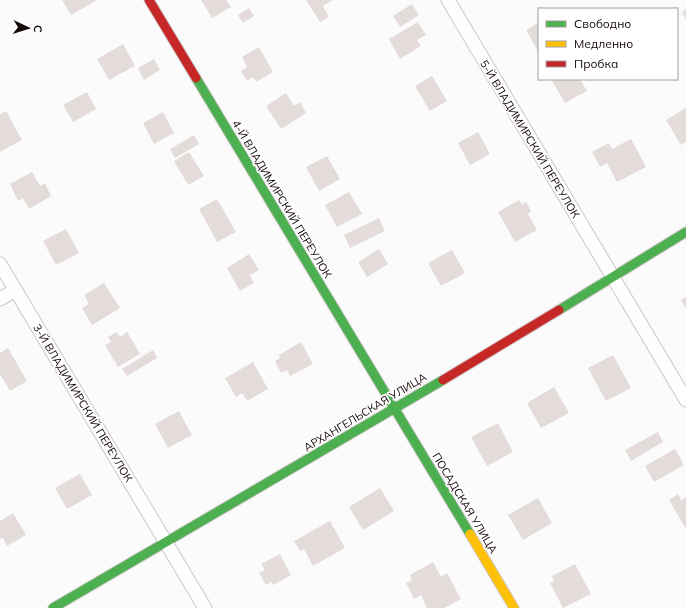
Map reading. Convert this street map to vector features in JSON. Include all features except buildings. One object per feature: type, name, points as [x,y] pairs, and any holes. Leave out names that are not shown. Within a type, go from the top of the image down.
[{"type":"street","name":"4-Й ВЛАДИМИРСКИЙ ПЕРЕУЛОК","points":[[149,0],[395,409]]},
{"type":"street","name":"5-Й ВЛАДИМИРСКИЙ ПЕРЕУЛОК","points":[[448,0],[686,400]]},
{"type":"street","name":"АРХАНГЕЛЬСКАЯ УЛИЦА","points":[[53,608],[395,409],[613,278],[686,232]]},
{"type":"street","name":"3-Й ВЛАДИМИРСКИЙ ПЕРЕУЛОК","points":[[0,264],[205,608]]},
{"type":"street","points":[[0,299],[15,290]]},
{"type":"street","name":"ПОСАДСКАЯ УЛИЦА","points":[[395,409],[514,608]]},
{"type":"traffic: fast","points":[[196,78],[470,534]]},
{"type":"traffic: fast","points":[[559,310],[686,232]]},
{"type":"traffic: fast","points":[[53,608],[443,380]]},
{"type":"traffic: slow","points":[[470,534],[514,608]]},
{"type":"traffic: jam","points":[[149,0],[196,78]]},
{"type":"traffic: jam","points":[[443,380],[559,310]]}]
